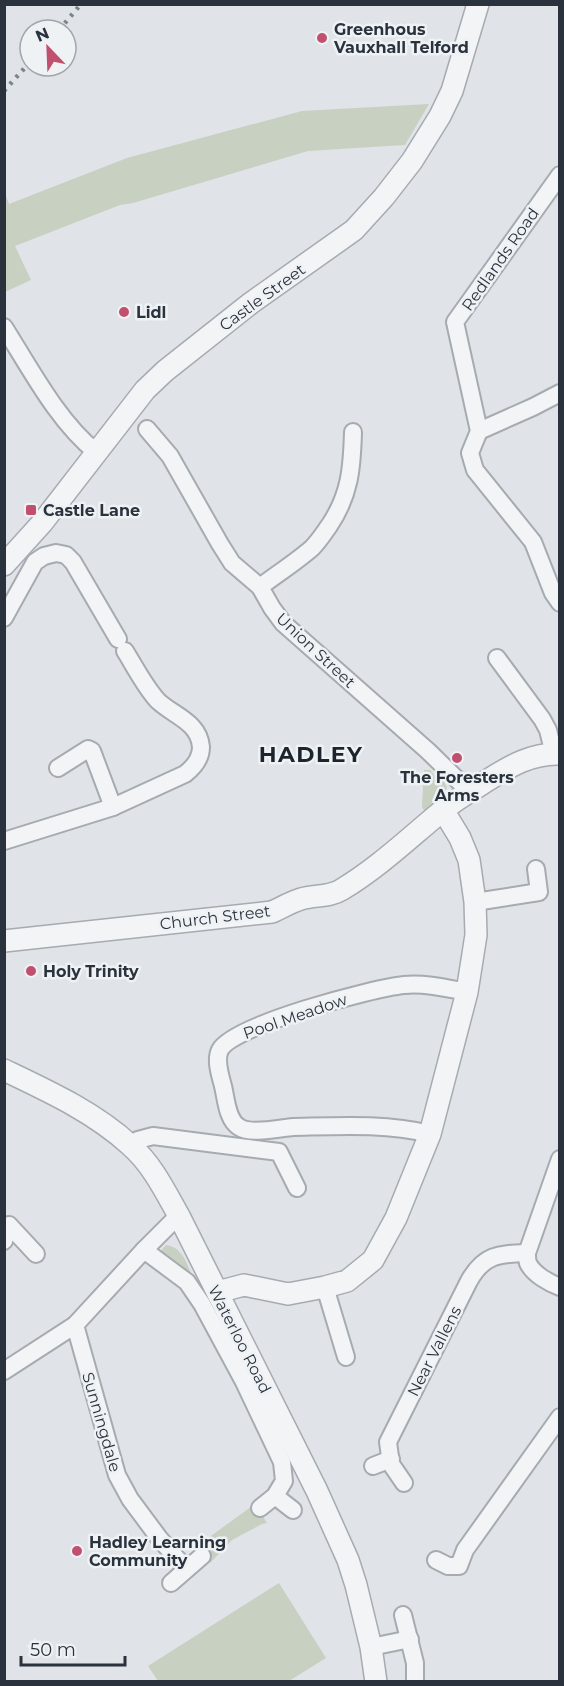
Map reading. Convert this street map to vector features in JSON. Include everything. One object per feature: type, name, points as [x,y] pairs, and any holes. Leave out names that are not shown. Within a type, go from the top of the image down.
[{"type":"street","name":"Castle Street","points":[[4,565],[42,523],[145,390],[165,371],[251,303],[354,230],[384,197],[412,161],[440,116],[452,91],[478,4]]},
{"type":"street","name":"Redlands Road","points":[[560,175],[455,322],[479,431],[470,453],[475,470],[533,542],[553,593],[560,603]]},
{"type":"street","points":[[4,327],[64,420],[96,452]]},
{"type":"street","points":[[479,431],[560,393]]},
{"type":"street","name":"Union Street","points":[[147,429],[170,456],[232,563],[260,587],[283,623],[442,764],[470,792]]},
{"type":"street","points":[[260,587],[312,547],[320,539],[340,508],[352,467],[353,432]]},
{"type":"street","points":[[4,618],[35,562],[44,556],[56,553],[66,555],[73,562],[121,645],[158,700],[191,725],[199,738],[201,753],[194,766],[185,774],[113,807],[4,841]]},
{"type":"street","points":[[497,658],[542,719],[557,754]]},
{"type":"street","points":[[58,768],[88,748],[92,751],[113,807]]},
{"type":"street","name":"Church Street","points":[[4,941],[272,912],[302,899],[339,892],[443,810],[514,764],[540,755],[557,754]]},
{"type":"street","points":[[218,1293],[244,1286],[288,1294],[348,1281],[373,1260],[396,1218],[430,1134],[467,992],[476,935],[472,877],[465,849],[453,824],[443,810]]},
{"type":"street","points":[[475,902],[539,892],[536,869]]},
{"type":"street","name":"Pool Meadow","points":[[430,1134],[404,1129],[366,1127],[291,1127],[250,1131],[239,1128],[229,1111],[219,1070],[220,1050],[237,1035],[282,1017],[376,990],[419,985],[467,992]]},
{"type":"street","name":"Waterloo Road","points":[[4,1070],[91,1115],[131,1145],[158,1179],[179,1216],[317,1491],[348,1560],[371,1647],[376,1682]]},
{"type":"street","points":[[131,1145],[138,1140],[153,1136],[279,1152],[297,1188]]},
{"type":"street","points":[[560,1159],[527,1253],[528,1263],[533,1269],[549,1282],[560,1287]]},
{"type":"street","points":[[4,1371],[75,1325],[144,1250],[179,1216]]},
{"type":"street","points":[[4,1240],[9,1225],[36,1254]]},
{"type":"street","points":[[144,1250],[187,1282],[202,1304],[244,1382],[282,1462],[284,1481],[275,1497],[260,1508]]},
{"type":"street","name":"Near Vallens","points":[[391,1459],[388,1442],[476,1269],[486,1260],[502,1254],[527,1253]]},
{"type":"street","points":[[325,1287],[346,1357]]},
{"type":"street","name":"Sunningdale","points":[[75,1325],[117,1475],[130,1499],[186,1569]]},
{"type":"street","points":[[436,1560],[448,1566],[459,1566],[465,1550],[560,1417]]},
{"type":"street","points":[[373,1466],[391,1459],[404,1483]]},
{"type":"street","points":[[275,1497],[293,1510]]},
{"type":"street","points":[[171,1583],[202,1556]]},
{"type":"street","points":[[403,1615],[415,1663],[415,1682]]},
{"type":"street","points":[[371,1647],[410,1639]]},
{"type":"green space","points":[[429,104],[405,145],[308,151],[120,205],[15,246],[31,280],[5,292],[5,193],[9,204],[127,158],[302,111]]},
{"type":"green space","points":[[424,770],[430,770],[440,782],[444,781],[447,788],[442,800],[425,812],[422,807]]},
{"type":"green space","points":[[166,1245],[180,1252],[192,1275],[189,1277],[160,1252]]},
{"type":"green space","points":[[255,1504],[267,1523],[232,1540],[210,1563],[197,1546]]},
{"type":"green space","points":[[279,1583],[326,1658],[289,1681],[158,1681],[148,1666]]},
{"type":"railway","points":[[69,18],[81,4]]},
{"type":"railway","points":[[4,91],[18,75]]},
{"type":"place","name":"Greenhous Vauxhall Telford","points":[[322,38]]},
{"type":"place","name":"Lidl","points":[[124,312]]},
{"type":"place","name":"Castle Lane","points":[[31,510]]},
{"type":"place","name":"The Foresters Arms","points":[[457,758]]},
{"type":"place","name":"Holy Trinity","points":[[31,971]]},
{"type":"place","name":"Hadley Learning Community","points":[[77,1551]]},
{"type":"district","name":"HADLEY","points":[[311,754]]}]
